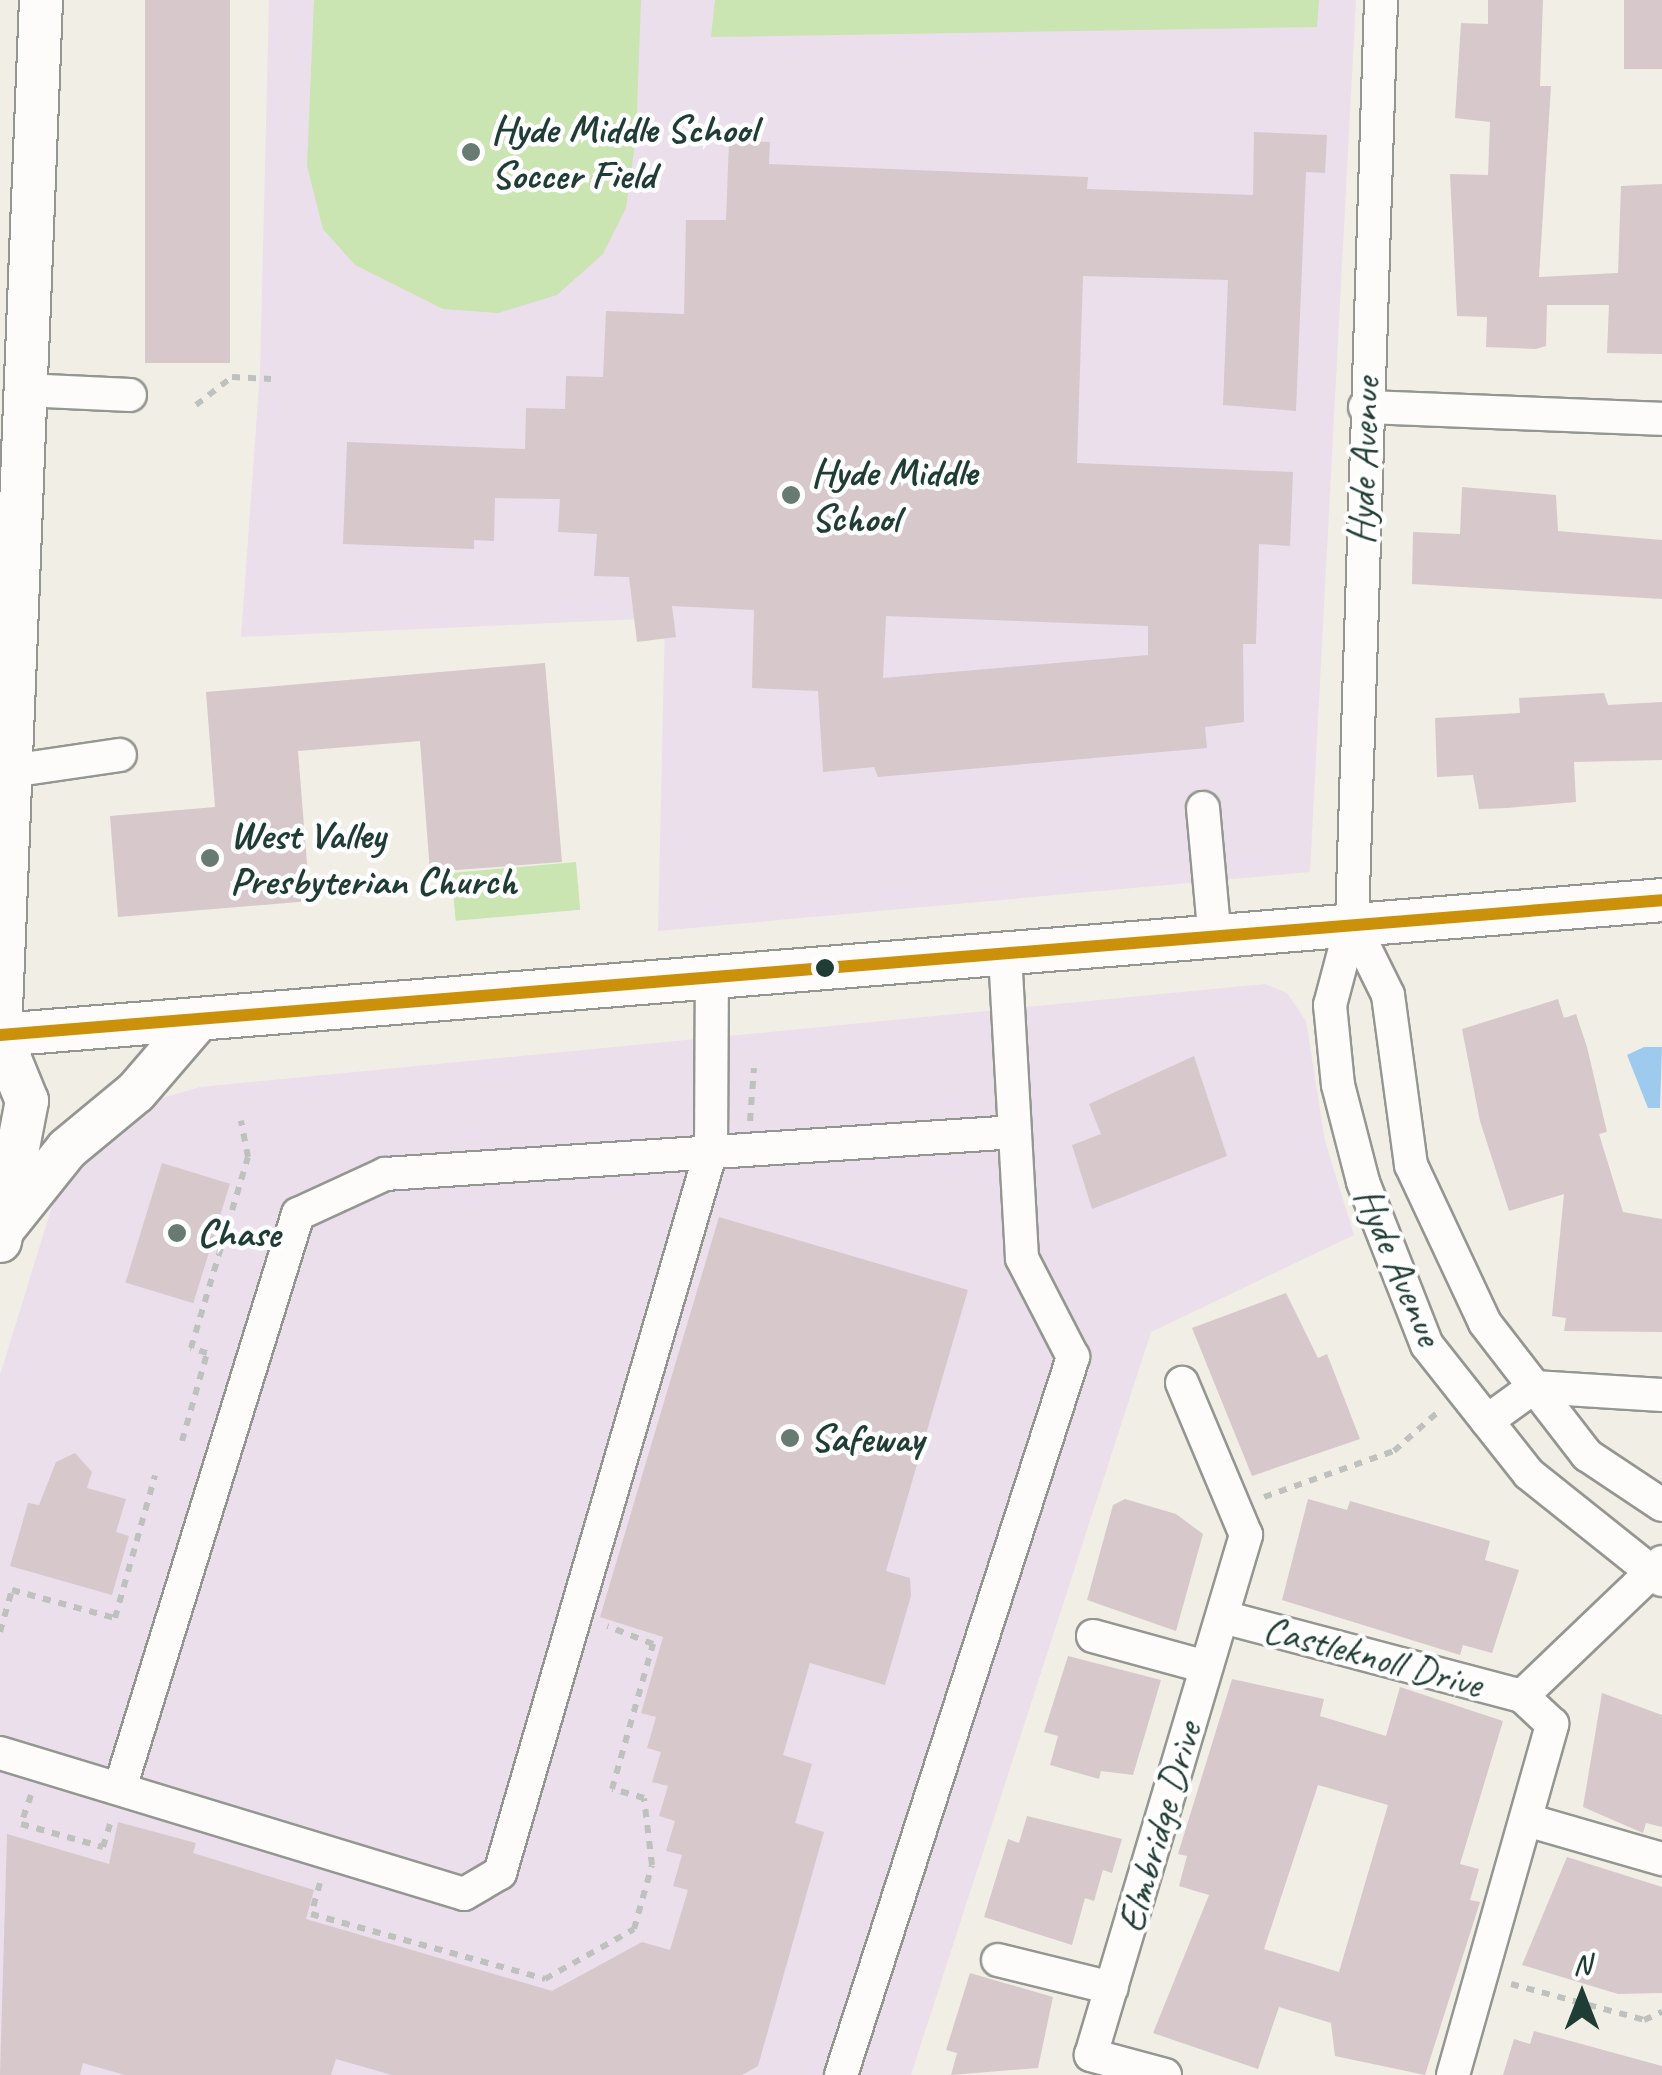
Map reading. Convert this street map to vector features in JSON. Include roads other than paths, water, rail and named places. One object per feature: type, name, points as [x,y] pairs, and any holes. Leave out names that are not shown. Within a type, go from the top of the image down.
[{"type":"main road","points":[[1,1235],[27,1101],[0,1035],[11,771],[9,577],[24,390],[41,0]]},
{"type":"main road","points":[[0,1035],[1216,939],[1352,922],[1662,900]]},
{"type":"main road","points":[[1,1235],[67,1149],[136,1092],[198,1020]]},
{"type":"street","name":"Hyde Avenue","points":[[1381,0],[1365,408],[1352,922],[1330,1005],[1351,1144],[1427,1345],[1529,1474],[1659,1572]]},
{"type":"street","points":[[24,390],[130,395]]},
{"type":"street","points":[[1365,408],[1662,420]]},
{"type":"street","points":[[11,771],[120,755]]},
{"type":"street","points":[[1203,808],[1216,939]]},
{"type":"street","name":"Hyde Avenue","points":[[1352,922],[1388,995],[1411,1164],[1485,1323],[1587,1455],[1662,1505]]},
{"type":"street","points":[[841,2075],[1073,1357],[1022,1258],[1005,956]]},
{"type":"street","points":[[0,1753],[464,1894],[500,1874],[711,1152],[712,978]]},
{"type":"street","points":[[120,1788],[298,1214],[385,1174],[1015,1132]]},
{"type":"street","name":"Elmbridge Drive","points":[[1165,2075],[1091,2056],[1246,1536],[1182,1383]]},
{"type":"street","points":[[1487,1421],[1534,1387],[1662,1395]]},
{"type":"street","points":[[1453,2075],[1552,1724],[1522,1696],[1659,1572]]},
{"type":"street","name":"Castleknoll Drive","points":[[1223,1616],[1522,1696]]},
{"type":"street","name":"Elmbridge Drive","points":[[1093,1636],[1206,1667]]},
{"type":"street","points":[[1526,1820],[1662,1859]]},
{"type":"street","name":"Elmbridge Drive","points":[[998,1960],[1112,1988]]},
{"type":"water","points":[[1644,1047],[1662,1047],[1660,1108],[1648,1108],[1627,1055]]},
{"type":"place","name":"Hyde Middle School Soccer Field","points":[[471,152]]},
{"type":"place","name":"Hyde Middle School","points":[[791,495]]},
{"type":"place","name":"West Valley Presbyterian Church","points":[[210,858]]},
{"type":"place","name":"Chase","points":[[177,1233]]},
{"type":"place","name":"Safeway","points":[[790,1438]]}]
